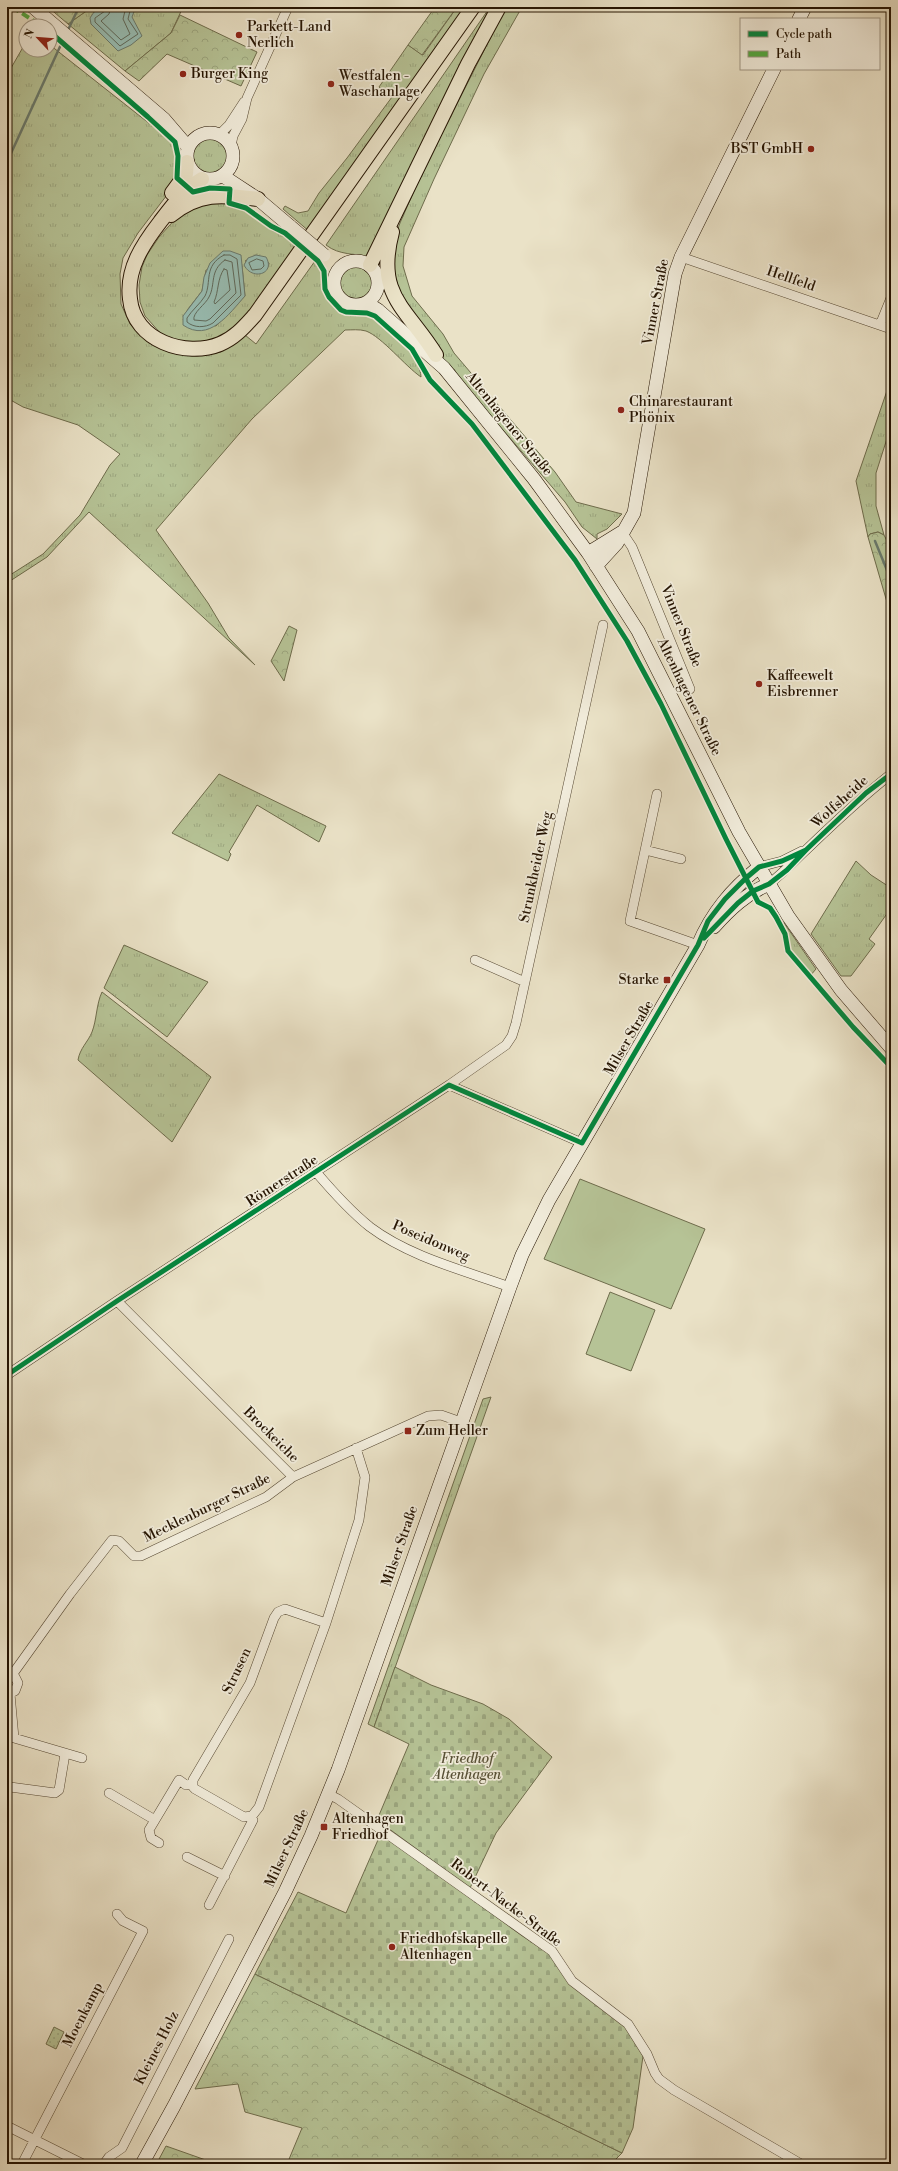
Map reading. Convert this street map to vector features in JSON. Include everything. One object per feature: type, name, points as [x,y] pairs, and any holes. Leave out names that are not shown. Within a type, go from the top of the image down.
[{"type":"main road","points":[[33,7],[164,119],[188,147]]},
{"type":"main road","points":[[202,178],[188,187],[149,236],[134,262],[130,282],[130,300],[136,316],[147,331],[162,342],[180,349],[203,350],[221,344],[240,332],[255,315],[473,7]]},
{"type":"main road","points":[[370,265],[468,64],[499,7]]},
{"type":"main road","points":[[800,18],[805,7]]},
{"type":"main road","name":"Vinner Straße","points":[[596,566],[610,553],[634,513],[675,274],[681,257],[774,70]]},
{"type":"main road","points":[[164,119],[199,135],[211,133],[219,135],[231,146],[233,155],[231,165],[223,176],[214,179],[202,178],[194,174],[187,162]]},
{"type":"main road","points":[[140,335],[128,316],[124,304],[122,282],[124,267],[139,236],[186,174],[188,147],[199,135]]},
{"type":"main road","points":[[231,165],[258,199]]},
{"type":"main road","points":[[223,176],[258,199],[324,255],[331,266],[334,275],[334,289],[339,298],[354,305],[367,302],[376,292],[378,279],[370,265],[359,261],[348,261],[324,255]]},
{"type":"main road","points":[[149,236],[178,210],[200,198],[214,195],[258,199]]},
{"type":"main road","points":[[403,200],[388,248],[390,286],[398,305],[425,338],[436,355]]},
{"type":"main road","points":[[334,275],[341,266],[348,261]]},
{"type":"main road","name":"Altenhagener Straße","points":[[376,292],[384,303],[436,355],[444,368],[534,479],[588,553],[638,631],[738,832],[769,884],[823,967],[861,1015],[891,1048]]},
{"type":"main road","name":"Altenhagener Straße","points":[[367,302],[444,368]]},
{"type":"main road","name":"Vinner Straße","points":[[588,553],[622,532]]},
{"type":"main road","name":"Milser Straße","points":[[142,2164],[174,2106],[285,1892],[309,1841],[328,1794],[510,1287],[522,1255],[543,1209],[698,945],[708,921],[721,904],[759,867]]},
{"type":"main road","name":"Milser Straße","points":[[698,945],[738,903],[753,892],[769,884]]},
{"type":"street","points":[[219,135],[229,125],[247,98],[288,7]]},
{"type":"street","points":[[231,146],[232,136],[242,119],[247,98]]},
{"type":"street","name":"Hellfeld","points":[[681,257],[891,329]]},
{"type":"street","points":[[880,325],[891,298]]},
{"type":"street","name":"Vinner Straße","points":[[622,532],[632,547],[690,689]]},
{"type":"street","name":"Strunkheider Weg","points":[[449,1086],[506,1045],[512,1036],[516,1024],[603,625]]},
{"type":"street","name":"Wolfsheide","points":[[769,884],[787,870],[806,850],[891,774]]},
{"type":"street","points":[[657,794],[630,921],[698,945]]},
{"type":"street","points":[[645,850],[681,859]]},
{"type":"street","name":"Wolfsheide","points":[[759,867],[782,861],[806,850]]},
{"type":"street","points":[[475,960],[525,982]]},
{"type":"street","points":[[449,1086],[582,1143]]},
{"type":"street","name":"Römerstraße","points":[[7,1375],[117,1301],[449,1086]]},
{"type":"street","name":"Poseidonweg","points":[[316,1172],[355,1214],[386,1238],[422,1255],[510,1287]]},
{"type":"street","name":"Brockeiche","points":[[117,1301],[293,1477],[428,1416],[441,1415],[461,1422]]},
{"type":"street","points":[[210,1905],[253,1820],[252,1816],[259,1807],[326,1623],[345,1566],[359,1520],[364,1493],[365,1477],[356,1448]]},
{"type":"street","name":"Mecklenburger Straße","points":[[10,1675],[109,1542],[115,1539],[134,1556],[142,1556],[266,1497],[293,1477]]},
{"type":"street","name":"Strusen","points":[[192,1784],[250,1683],[278,1612],[285,1609],[326,1623]]},
{"type":"street","points":[[10,1675],[17,1679],[18,1686],[15,1691],[8,1694],[14,1738],[82,1758]]},
{"type":"street","points":[[10,1787],[55,1793],[59,1790],[65,1754]]},
{"type":"street","points":[[159,1843],[151,1838],[149,1830],[178,1780],[186,1785],[192,1784],[193,1787],[199,1792],[241,1816],[252,1816]]},
{"type":"street","points":[[109,1793],[155,1820]]},
{"type":"street","name":"Robert-Nacke-Straße","points":[[328,1794],[338,1799],[552,1951],[572,1981],[632,2029],[659,2079],[674,2090],[800,2164]]},
{"type":"street","points":[[187,1857],[225,1876]]},
{"type":"street","name":"Moenkamp","points":[[22,2164],[142,1931],[123,1921],[117,1914]]},
{"type":"street","name":"Kleines Holz","points":[[104,2164],[109,2157],[122,2148],[229,1939]]},
{"type":"street","points":[[7,2126],[82,2164]]},
{"type":"green space","points":[[48,7],[92,7],[68,24]]},
{"type":"green space","points":[[92,7],[183,7],[171,33],[125,71],[68,24]]},
{"type":"green space","points":[[435,7],[457,7],[422,55],[408,45]]},
{"type":"green space","points":[[457,7],[469,7],[310,232],[283,209],[285,206],[298,213],[308,211],[319,193],[392,97],[379,87],[408,45],[423,55]]},
{"type":"green space","points":[[490,7],[369,259],[358,255],[337,251],[326,245]]},
{"type":"green space","points":[[506,7],[522,7],[484,74],[434,179],[404,247],[403,266],[412,296],[443,334],[454,353],[555,472],[576,502],[622,514],[607,529],[597,534],[597,539],[582,527],[565,502],[454,373],[455,370],[449,367],[396,293],[392,245],[400,223],[421,175]]},
{"type":"green space","points":[[180,15],[257,52],[241,86],[167,54],[139,81],[125,71],[171,33]]},
{"type":"green space","points":[[58,51],[174,143],[178,156],[173,187],[138,233],[123,258],[120,274],[121,304],[130,324],[144,339],[181,353],[197,356],[221,352],[245,335],[256,344],[315,261],[321,271],[326,295],[335,308],[349,315],[367,316],[379,320],[395,333],[403,342],[420,369],[421,377],[372,334],[363,330],[345,330],[252,419],[156,530],[208,603],[229,638],[255,665],[89,512],[47,557],[7,583],[7,577],[43,554],[80,515],[110,465],[120,454],[78,425],[23,407],[7,398],[7,75],[18,56],[18,58],[58,58]]},
{"type":"green space","points":[[207,139],[213,139],[217,140],[224,146],[227,156],[226,163],[220,170],[213,173],[207,173],[203,172],[196,166],[193,159],[193,153],[194,149],[200,142]]},
{"type":"green space","points":[[227,201],[228,205],[245,209],[273,231],[284,235],[299,247],[281,273],[230,335],[191,346],[162,335],[145,316],[140,302],[139,285],[142,267],[147,255],[159,237],[178,216],[196,205]],"holes":[[[256,255],[269,263],[264,272],[245,261]],[[242,266],[245,296],[216,326],[183,320],[188,309],[202,291],[206,270]]]},
{"type":"green space","points":[[353,266],[359,266],[363,267],[370,273],[373,283],[372,290],[366,297],[359,300],[353,300],[349,299],[342,293],[339,286],[339,280],[340,276],[346,269]]},
{"type":"green space","points":[[891,379],[891,426],[876,473],[876,506],[884,535],[878,532],[870,534],[868,537],[856,481]]},
{"type":"green space","points":[[878,532],[884,535],[891,549],[891,616],[868,537],[870,534]]},
{"type":"green space","points":[[289,626],[297,630],[284,681],[271,661]]},
{"type":"green space","points":[[219,774],[326,826],[319,842],[257,805],[229,852],[231,854],[228,861],[172,833]]},
{"type":"green space","points":[[856,861],[871,875],[891,888],[891,908],[869,939],[875,944],[851,976],[841,976],[811,934]]},
{"type":"green space","points":[[782,923],[784,923],[816,969],[810,976],[790,950]]},
{"type":"green space","points":[[124,945],[208,982],[167,1037],[104,988]]},
{"type":"green space","points":[[102,992],[211,1077],[172,1142],[78,1060],[80,1052],[92,1032]]},
{"type":"green space","points":[[580,1179],[705,1229],[671,1309],[544,1259]]},
{"type":"green space","points":[[610,1292],[655,1310],[631,1371],[586,1354]]},
{"type":"green space","points":[[491,1397],[374,1727],[368,1724],[483,1399]]},
{"type":"green space","name":"Friedhof Altenhagen","points":[[395,1667],[431,1685],[483,1704],[509,1719],[552,1757],[496,1833],[470,1888],[377,1820],[409,1744],[374,1727]]},
{"type":"green space","points":[[7,1753],[10,1753],[7,1824]]},
{"type":"green space","points":[[381,1833],[521,1935],[551,1955],[627,2028],[643,2056],[633,2128],[622,2153],[255,1974],[298,1892],[346,1913]]},
{"type":"green space","points":[[255,1974],[622,2153],[611,2164],[287,2164],[302,2128],[245,2112],[238,2084],[195,2089]]},
{"type":"green space","points":[[54,2027],[64,2032],[56,2049],[46,2044]]},
{"type":"green space","points":[[166,2146],[217,2164],[166,2164],[158,2161]]},
{"type":"water","points":[[106,7],[138,7],[135,9],[132,17],[142,36],[131,45],[118,51],[91,24],[90,18],[94,12]]},
{"type":"water","points":[[223,251],[230,251],[241,255],[245,296],[218,324],[201,331],[192,330],[183,325],[183,316],[202,291],[204,277],[210,263]]},
{"type":"water","points":[[256,255],[266,257],[268,263],[268,268],[266,271],[257,274],[252,273],[244,265],[248,258]]},
{"type":"waterway","points":[[68,30],[79,7]]},
{"type":"waterway","points":[[7,162],[64,38]]},
{"type":"waterway","points":[[875,541],[891,580]]},
{"type":"marked path","points":[[12,7],[29,18]]},
{"type":"cycle path","points":[[58,39],[175,142],[178,156],[177,178],[193,192],[210,188],[230,189],[229,203],[246,208],[271,226],[285,233],[318,261],[324,271],[325,289],[329,297],[341,310],[346,312],[367,313],[375,316],[412,349],[430,380],[472,424],[575,560],[627,641],[661,704],[758,902],[770,908],[785,934],[788,951],[853,1027],[891,1067]]},
{"type":"cycle path","points":[[704,938],[738,903],[753,891],[769,884],[787,870],[866,793],[891,774]]},
{"type":"cycle path","points":[[7,1375],[117,1301],[449,1085],[582,1143],[698,945],[708,921],[725,899],[759,867],[782,861],[806,850]]},
{"type":"place","name":"Parkett-Land Nerlich","points":[[239,35]]},
{"type":"place","name":"Burger King","points":[[183,74]]},
{"type":"place","name":"Westfalen - Waschanlage","points":[[331,84]]},
{"type":"place","name":"BST GmbH","points":[[811,149]]},
{"type":"place","name":"Chinarestaurant Phönix","points":[[621,410]]},
{"type":"place","name":"Kaffeewelt Eisbrenner","points":[[759,684]]},
{"type":"place","name":"Starke","points":[[667,980]]},
{"type":"place","name":"Zum Heller","points":[[408,1431]]},
{"type":"place","name":"Altenhagen Friedhof","points":[[324,1827]]},
{"type":"place","name":"Friedhofskapelle Altenhagen","points":[[392,1947]]}]
